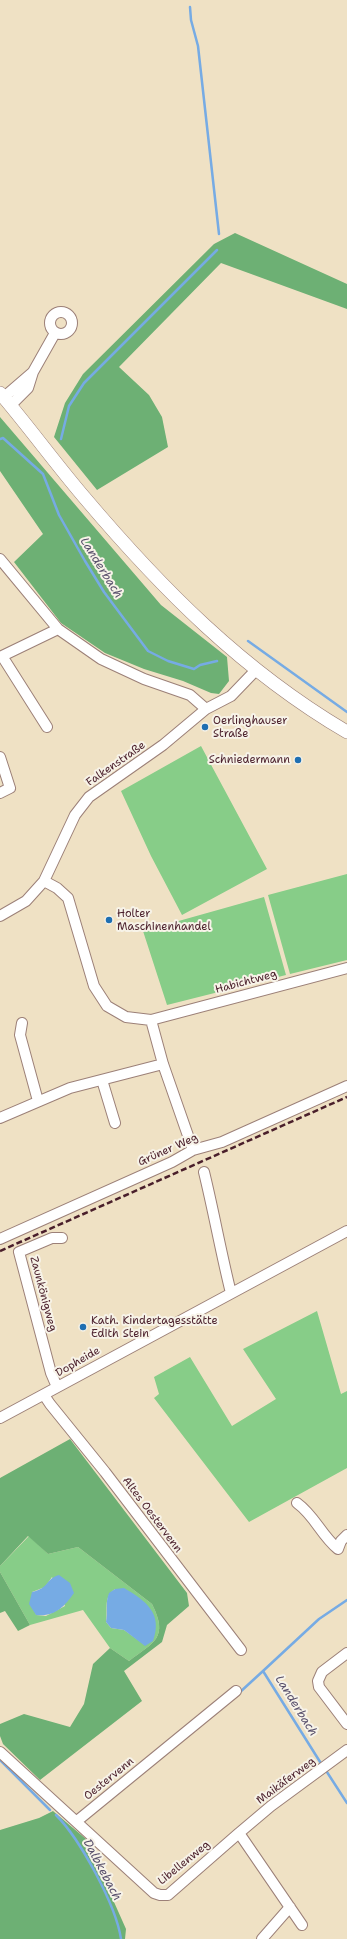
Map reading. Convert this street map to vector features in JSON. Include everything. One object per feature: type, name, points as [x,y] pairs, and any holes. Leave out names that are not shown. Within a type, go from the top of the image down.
[{"type":"main road","points":[[5,398],[82,495],[148,571],[189,612],[256,670],[347,732]]},
{"type":"street","points":[[5,398],[33,372],[55,333]]},
{"type":"street","points":[[0,559],[58,629],[101,659],[144,679],[190,695],[206,709]]},
{"type":"street","points":[[47,727],[1,656],[58,629]]},
{"type":"street","name":"Falkenstraße","points":[[0,916],[26,901],[44,881],[75,815],[89,797],[163,745],[206,709],[231,696],[256,670]]},
{"type":"street","points":[[0,757],[10,788],[0,793]]},
{"type":"street","name":"Habichtweg","points":[[44,881],[57,888],[68,898],[94,986],[107,1006],[126,1017],[151,1020],[347,968]]},
{"type":"street","points":[[151,1020],[163,1064],[193,1150]]},
{"type":"street","points":[[22,1023],[20,1035],[38,1101]]},
{"type":"street","points":[[0,1118],[70,1088],[163,1064]]},
{"type":"street","points":[[102,1080],[115,1123]]},
{"type":"street","name":"Grüner Weg","points":[[0,1239],[172,1162],[193,1150],[222,1142],[347,1086]]},
{"type":"street","points":[[204,1172],[215,1216],[218,1241],[231,1294]]},
{"type":"street","name":"Dopheide","points":[[0,1418],[44,1395],[108,1358],[135,1346],[347,1231]]},
{"type":"street","name":"Zaunkönigweg","points":[[57,1387],[51,1373],[19,1252],[52,1238],[62,1238]]},
{"type":"street","name":"Altes Oestervenn","points":[[44,1395],[241,1650]]},
{"type":"street","points":[[297,1503],[313,1517],[330,1542],[338,1549],[342,1541],[347,1536]]},
{"type":"street","points":[[347,1654],[322,1672],[318,1681],[319,1687],[347,1724]]},
{"type":"street","name":"Oestervenn","points":[[77,1821],[236,1691]]},
{"type":"street","name":"Maikäferweg","points":[[239,1833],[271,1806],[347,1750]]},
{"type":"street","points":[[0,1752],[77,1821]]},
{"type":"street","name":"Libellenweg","points":[[77,1821],[154,1893],[160,1895],[168,1895],[239,1833]]},
{"type":"street","points":[[239,1833],[302,1925]]},
{"type":"street","points":[[262,1939],[290,1907]]},
{"type":"green space","points":[[235,233],[347,284],[347,309],[221,263],[119,367],[149,395],[162,417],[168,447],[97,490],[54,437],[65,403],[83,374],[214,244]]},
{"type":"green space","points":[[0,417],[161,605],[227,657],[229,681],[219,694],[211,693],[183,681],[144,669],[105,653],[61,623],[14,562],[43,534],[0,471]]},
{"type":"green space","points":[[201,746],[267,869],[182,915],[151,856],[121,791]]},
{"type":"green space","points":[[347,874],[347,960],[290,974],[268,895]]},
{"type":"green space","points":[[264,897],[286,975],[167,1005],[143,931]]},
{"type":"green space","points":[[317,1311],[341,1394],[347,1391],[347,1468],[249,1522],[154,1398],[159,1394],[154,1377],[190,1357],[232,1426],[276,1399],[243,1349]]},
{"type":"green space","points":[[70,1439],[187,1593],[189,1606],[167,1625],[162,1642],[124,1671],[142,1701],[40,1780],[3,1744],[0,1736],[0,1724],[24,1714],[70,1727],[84,1704],[93,1664],[110,1648],[129,1661],[152,1644],[159,1632],[157,1615],[152,1604],[78,1547],[48,1554],[28,1536],[0,1566],[0,1478]]},
{"type":"green space","points":[[29,1536],[48,1554],[78,1547],[152,1604],[157,1615],[159,1632],[152,1644],[129,1661],[110,1648],[83,1610],[30,1625],[0,1572],[0,1566]],"holes":[[[52,1577],[65,1606],[46,1616],[36,1615],[32,1592],[45,1587]],[[115,1589],[145,1645],[124,1630],[111,1628],[106,1622],[107,1599],[111,1592]]]},
{"type":"green space","points":[[0,1572],[30,1625],[18,1631],[5,1611],[0,1613]]},
{"type":"green space","points":[[53,1811],[86,1839],[126,1929],[125,1939],[0,1939],[0,1830],[39,1818]]},
{"type":"water","points":[[59,1575],[70,1583],[74,1593],[63,1607],[54,1613],[36,1615],[29,1604],[32,1592],[42,1588],[51,1579]]},
{"type":"water","points":[[124,1588],[145,1603],[154,1615],[156,1631],[153,1641],[145,1646],[124,1630],[111,1628],[106,1622],[107,1600],[109,1593],[115,1589]]},
{"type":"waterway","points":[[190,7],[191,20],[198,46],[219,234]]},
{"type":"waterway","points":[[61,439],[69,406],[84,383],[217,250]]},
{"type":"waterway","name":"Landerbach","points":[[0,439],[3,438],[43,474],[59,515],[85,561],[104,592],[148,651],[168,661],[194,669],[200,665],[217,661]]},
{"type":"waterway","name":"Landerbach","points":[[248,641],[347,712]]},
{"type":"waterway","name":"Landerbach","points":[[322,1765],[263,1671],[319,1619],[347,1600]]},
{"type":"waterway","points":[[239,1693],[263,1671]]},
{"type":"waterway","name":"Dalbkebach","points":[[0,1760],[50,1810]]},
{"type":"waterway","name":"Landerbach","points":[[325,1769],[347,1803]]},
{"type":"waterway","name":"Dalbkebach","points":[[56,1815],[76,1840],[96,1873],[112,1909],[121,1939]]},
{"type":"railway","points":[[0,1251],[347,1097]]},
{"type":"place","name":"Oerlinghauser Straße","points":[[205,727]]},
{"type":"place","name":"Schniedermann","points":[[298,760]]},
{"type":"place","name":"Holter Maschinenhandel","points":[[109,920]]},
{"type":"place","name":"Kath. Kindertagesstätte Edith Stein","points":[[83,1327]]}]
